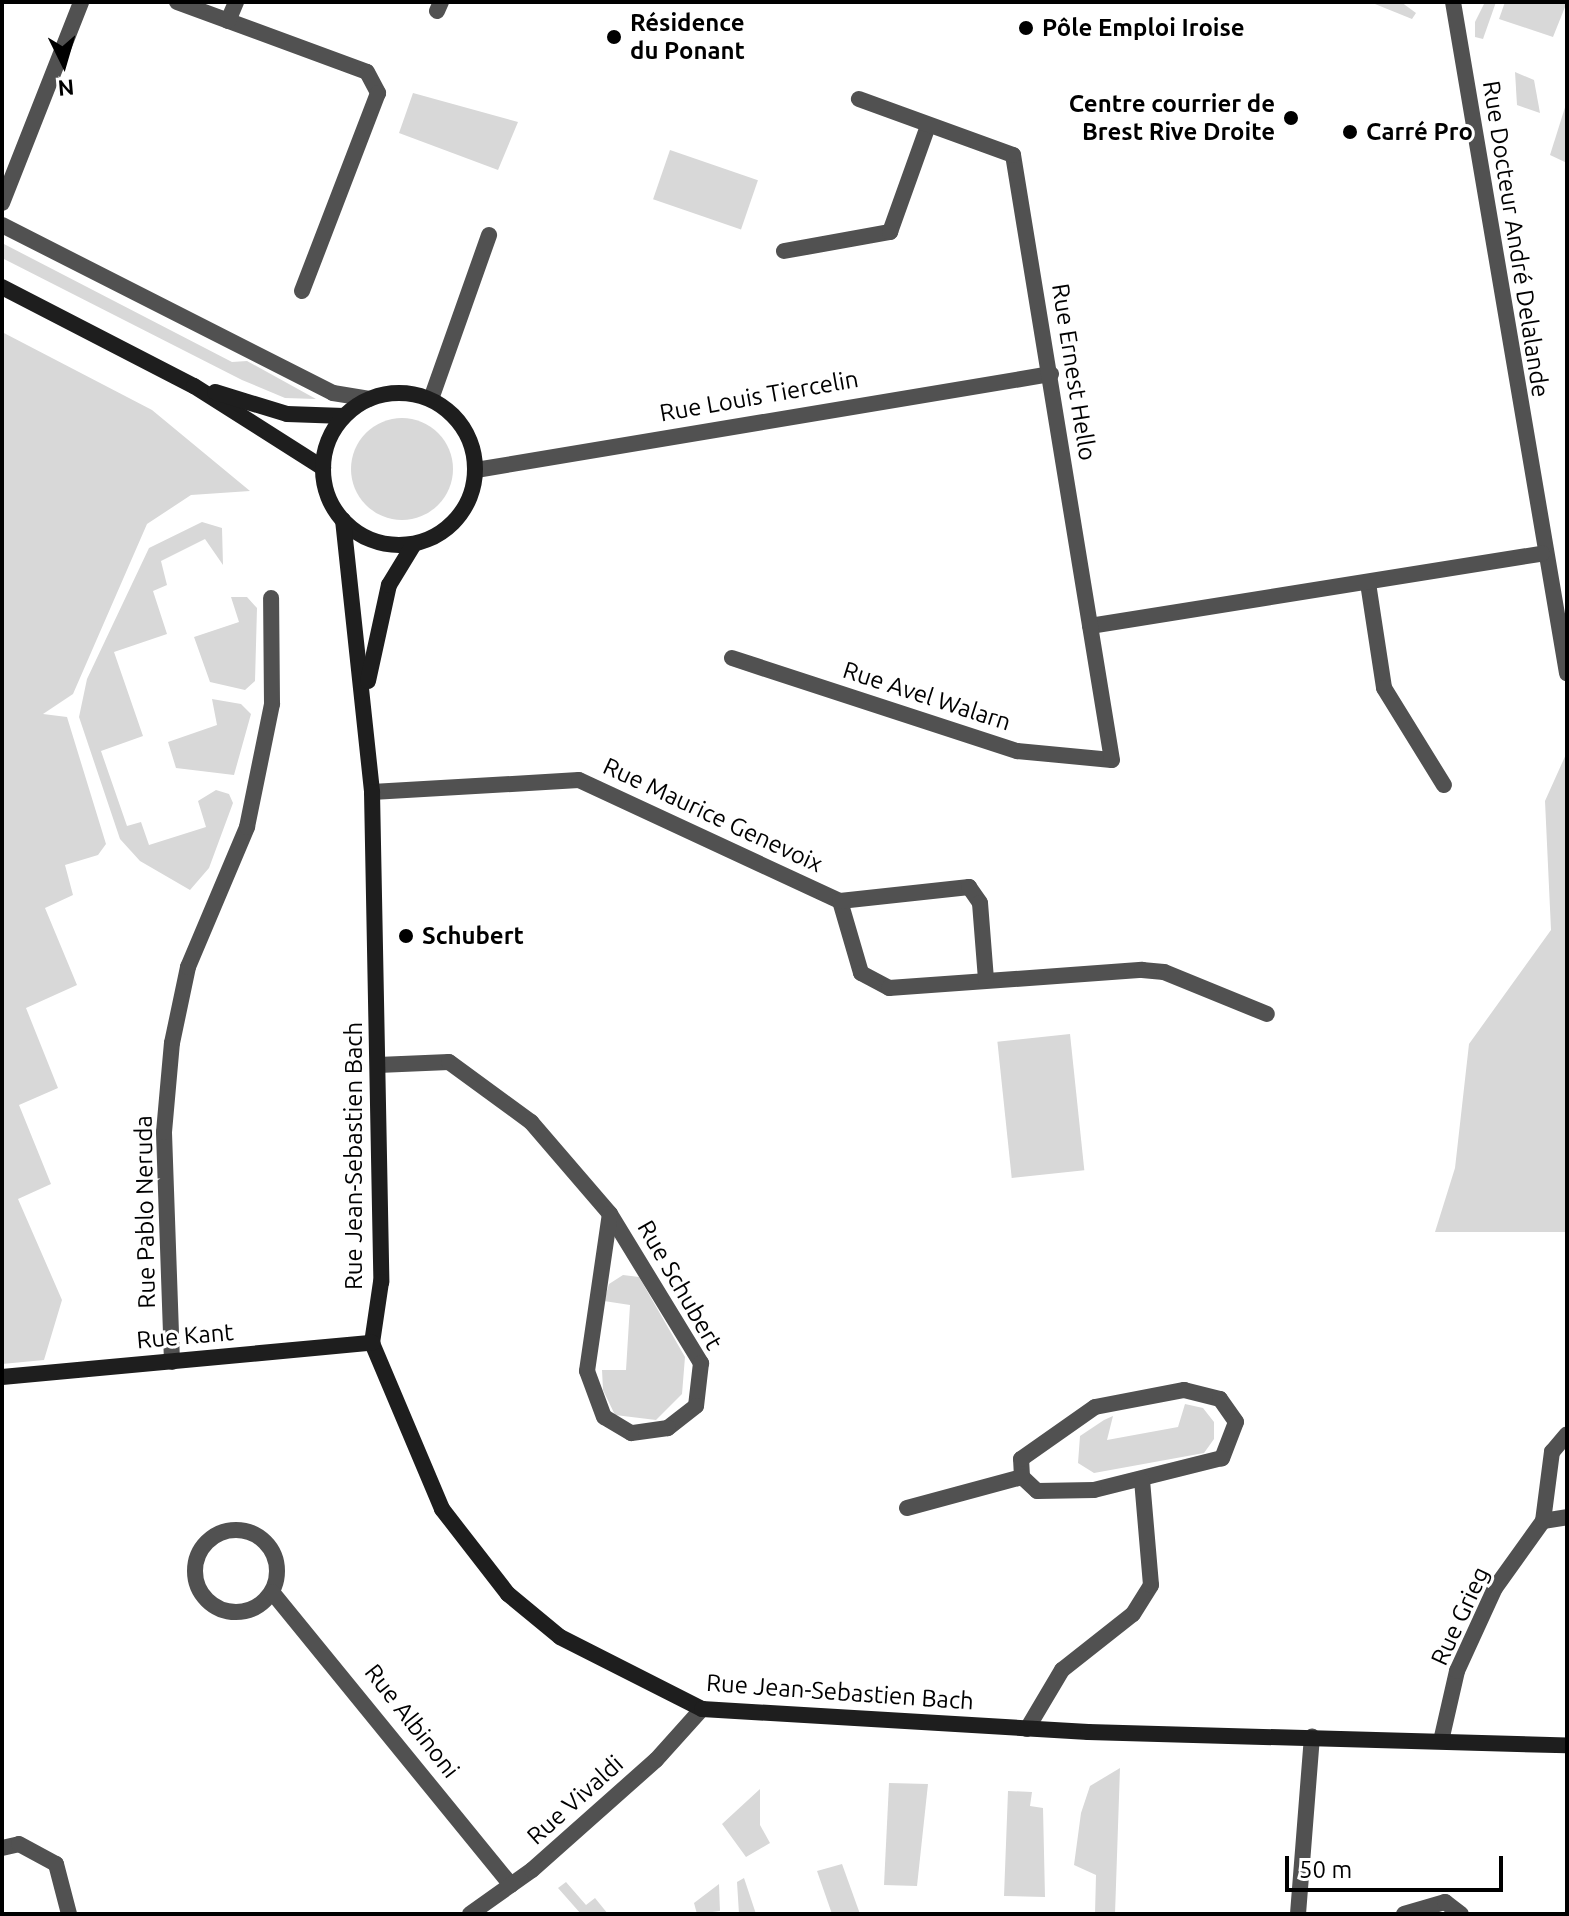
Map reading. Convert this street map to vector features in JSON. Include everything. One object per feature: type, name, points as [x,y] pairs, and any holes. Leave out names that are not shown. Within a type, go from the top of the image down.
[{"type":"street","points":[[2,203],[42,84],[81,2]]},
{"type":"street","points":[[177,2],[367,72],[378,93],[302,291]]},
{"type":"street","points":[[228,21],[236,2]]},
{"type":"street","name":"Rue Docteur André Delalande","points":[[1453,2],[1542,554],[1567,673]]},
{"type":"street","name":"Rue Ernest Hello","points":[[859,99],[1013,155],[1112,760]]},
{"type":"street","points":[[784,251],[890,232],[928,126]]},
{"type":"street","points":[[2,225],[333,393],[370,399]]},
{"type":"street","points":[[431,399],[489,235]]},
{"type":"street","points":[[2,287],[194,386],[323,468],[343,520],[375,541],[414,544],[441,532],[464,510],[476,470],[464,428],[431,399],[390,393],[370,399],[344,416],[323,468]]},
{"type":"street","name":"Rue Louis Tiercelin","points":[[476,470],[1051,374]]},
{"type":"street","points":[[194,386],[287,414],[344,416]]},
{"type":"street","name":"Rue Jean-Sebastien Bach","points":[[343,520],[366,691],[372,792],[381,1282],[372,1343],[442,1509],[508,1594],[560,1637],[702,1709],[1027,1729],[1567,1745]]},
{"type":"street","name":"Rue Jean-Sebastien Bach","points":[[366,691],[389,585],[414,544]]},
{"type":"street","points":[[1090,626],[1542,554]]},
{"type":"street","points":[[1368,583],[1384,688],[1444,785]]},
{"type":"street","name":"Rue Pablo Neruda","points":[[172,1362],[164,1132],[172,1043],[188,967],[247,827],[272,704],[271,598]]},
{"type":"street","name":"Rue Avel Walarn","points":[[732,658],[1017,751],[1112,760]]},
{"type":"street","name":"Rue Maurice Genevoix","points":[[372,792],[579,780],[840,901],[969,887],[980,903],[986,980]]},
{"type":"street","name":"Rue Maurice Genevoix","points":[[840,901],[861,973],[889,988],[1164,972],[1267,1014]]},
{"type":"street","name":"Rue Schubert","points":[[378,1065],[449,1062],[531,1122],[610,1214],[701,1363],[696,1406],[668,1428],[631,1433],[604,1417],[587,1371],[610,1214]]},
{"type":"street","name":"Rue Kant","points":[[2,1377],[372,1343]]},
{"type":"street","points":[[1184,1390],[1220,1399],[1236,1422],[1222,1458],[1142,1481],[1037,1491],[1022,1477],[1021,1459],[1095,1407],[1184,1390]]},
{"type":"street","name":"Rue Grieg","points":[[1441,1741],[1457,1671],[1495,1588],[1543,1521],[1552,1452],[1567,1434]]},
{"type":"street","points":[[907,1508],[1022,1477]]},
{"type":"street","points":[[1027,1729],[1062,1670],[1133,1614],[1151,1585],[1142,1481]]},
{"type":"street","points":[[1543,1521],[1567,1517]]},
{"type":"street","points":[[232,1529],[258,1535],[274,1555],[272,1592],[252,1609],[215,1607],[198,1587],[200,1550],[232,1529]]},
{"type":"street","name":"Rue Albinoni","points":[[272,1592],[511,1885]]},
{"type":"street","name":"Rue Vivaldi","points":[[470,1914],[511,1885],[656,1760],[702,1709]]},
{"type":"street","points":[[1298,1914],[1312,1737]]},
{"type":"street","points":[[2,1848],[19,1844],[56,1864],[69,1914]]},
{"type":"street","points":[[1404,1914],[1445,1902],[1461,1914]]},
{"type":"shaded area","points":[[1370,2],[1401,2],[1416,13],[1412,19]]},
{"type":"shaded area","points":[[1485,2],[1496,2],[1483,39],[1475,37],[1475,22]]},
{"type":"shaded area","points":[[1505,2],[1567,2],[1553,37],[1499,19]]},
{"type":"shaded area","points":[[1515,72],[1534,80],[1540,113],[1517,105]]},
{"type":"shaded area","points":[[413,93],[518,122],[498,170],[399,133]]},
{"type":"shaded area","points":[[1567,101],[1567,163],[1550,155]]},
{"type":"shaded area","points":[[670,150],[758,180],[741,229],[653,199]]},
{"type":"shaded area","points":[[2,243],[232,362],[247,361],[316,399],[285,398],[242,380],[2,258]]},
{"type":"shaded area","points":[[2,332],[152,410],[250,491],[191,495],[147,524],[73,694],[43,714],[67,717],[106,844],[98,855],[65,865],[73,895],[45,908],[77,985],[26,1008],[58,1088],[19,1105],[51,1184],[18,1199],[62,1300],[44,1360],[2,1364]]},
{"type":"shaded area","points":[[402,418],[422,421],[445,440],[450,449],[453,469],[450,489],[431,512],[422,517],[402,520],[382,517],[359,498],[354,489],[351,469],[354,449],[373,426],[382,421]]},
{"type":"shaded area","points":[[202,522],[222,528],[223,565],[205,539],[161,561],[167,585],[153,591],[167,634],[114,652],[143,736],[101,751],[127,826],[141,822],[149,845],[206,827],[198,801],[216,790],[229,794],[233,803],[209,868],[190,890],[140,861],[120,839],[79,717],[87,679],[149,548]]},
{"type":"shaded area","points":[[231,597],[247,597],[257,608],[255,681],[245,690],[210,682],[194,637],[239,622]]},
{"type":"shaded area","points":[[212,699],[241,704],[251,714],[234,775],[176,768],[168,742],[217,725]]},
{"type":"shaded area","points":[[1567,752],[1567,1232],[1435,1232],[1455,1168],[1469,1044],[1551,930],[1545,801]]},
{"type":"shaded area","points":[[1070,1034],[1084,1170],[1012,1178],[997,1042]]},
{"type":"shaded area","points":[[623,1275],[639,1277],[685,1357],[682,1394],[656,1420],[615,1415],[603,1390],[602,1370],[626,1370],[630,1305],[604,1301],[609,1284]]},
{"type":"shaded area","points":[[1185,1404],[1203,1408],[1214,1422],[1214,1439],[1204,1453],[1094,1473],[1078,1463],[1080,1436],[1104,1420],[1113,1416],[1107,1440],[1178,1427]]},
{"type":"shaded area","points":[[1120,1768],[1115,1914],[1095,1914],[1096,1875],[1074,1865],[1081,1813],[1090,1786]]},
{"type":"shaded area","points":[[889,1783],[928,1784],[917,1886],[884,1885]]},
{"type":"shaded area","points":[[760,1789],[760,1825],[770,1843],[746,1857],[722,1824]]},
{"type":"shaded area","points":[[1008,1791],[1032,1792],[1030,1806],[1043,1808],[1045,1897],[1004,1896]]},
{"type":"shaded area","points":[[842,1864],[860,1914],[832,1914],[817,1871]]},
{"type":"shaded area","points":[[744,1878],[756,1914],[739,1914],[737,1882]]},
{"type":"shaded area","points":[[566,1882],[586,1905],[595,1898],[608,1914],[581,1914],[558,1888]]},
{"type":"shaded area","points":[[719,1884],[720,1911],[697,1914],[694,1903]]},
{"type":"place","name":"Pôle Emploi Iroise","points":[[1026,28]]},
{"type":"place","name":"Résidence du Ponant","points":[[614,37]]},
{"type":"place","name":"Centre courrier de Brest Rive Droite","points":[[1291,118]]},
{"type":"place","name":"Carré Pro","points":[[1350,132]]},
{"type":"place","name":"Schubert","points":[[406,936]]}]
